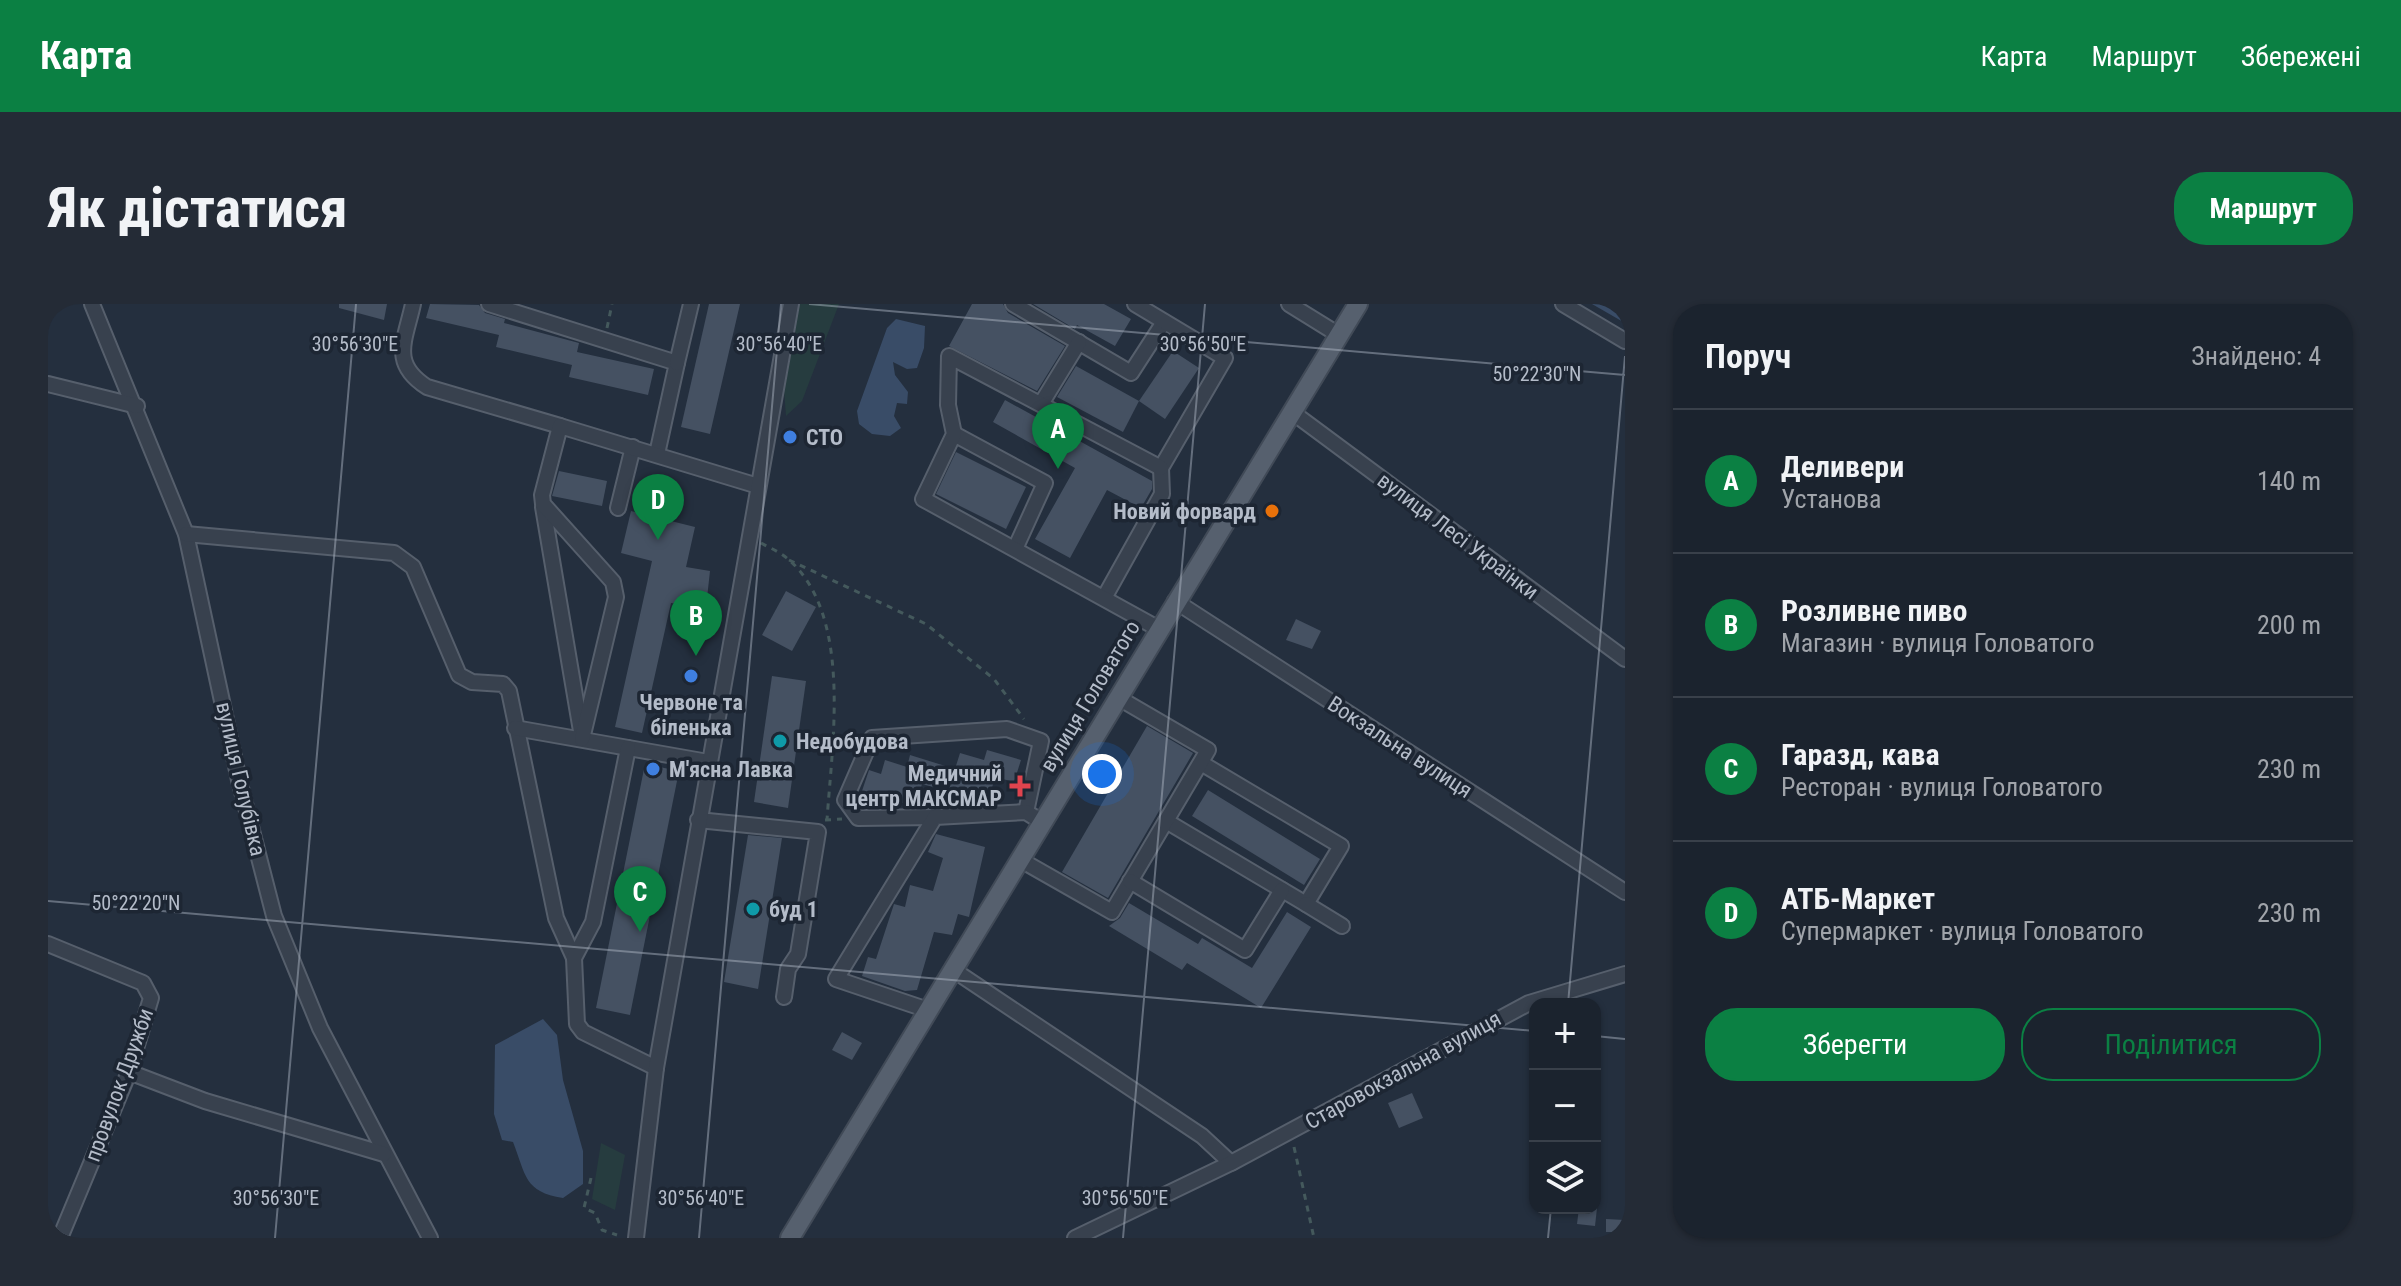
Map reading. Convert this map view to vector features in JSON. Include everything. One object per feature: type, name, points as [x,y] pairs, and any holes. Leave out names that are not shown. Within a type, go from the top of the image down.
[{"type":"main road","name":"вулиця Головатого","points":[[790,1238],[928,1010],[955,971],[1019,859],[1034,817],[1117,697],[1358,304]]},
{"type":"street","name":"вулиця Голубівка","points":[[92,304],[137,406],[186,534],[239,780],[274,916],[320,1028],[430,1238]]},
{"type":"street","points":[[413,304],[401,360],[409,375],[427,387],[758,486]]},
{"type":"street","points":[[489,304],[677,363]]},
{"type":"street","points":[[657,454],[691,304]]},
{"type":"street","points":[[636,1238],[656,1068],[791,304]]},
{"type":"street","points":[[1013,304],[1131,373],[1164,322]]},
{"type":"street","points":[[1104,598],[1162,494],[1161,468],[1225,358],[1135,304]]},
{"type":"street","points":[[1289,304],[1339,335]]},
{"type":"street","points":[[1563,304],[1625,341]]},
{"type":"street","points":[[1041,404],[1079,342]]},
{"type":"street","points":[[1159,629],[923,499],[954,434],[948,405],[949,356],[1161,468]]},
{"type":"street","points":[[48,384],[137,406]]},
{"type":"street","name":"вулиця Лесі Українки","points":[[1292,412],[1625,659]]},
{"type":"street","points":[[560,426],[542,495],[582,739]]},
{"type":"street","points":[[954,434],[1045,483],[1015,549]]},
{"type":"street","points":[[618,508],[633,447]]},
{"type":"street","points":[[543,504],[613,582],[616,597],[582,739]]},
{"type":"street","points":[[186,534],[394,553],[413,567],[459,675],[472,682],[503,684],[509,691],[556,918],[574,958],[577,1024],[583,1032],[656,1068]]},
{"type":"street","name":"Вокзальна вулиця","points":[[1175,601],[1625,892]]},
{"type":"street","points":[[1019,859],[1112,912],[1208,750],[1117,697]]},
{"type":"street","points":[[515,728],[708,762]]},
{"type":"street","points":[[1007,729],[1041,741],[1034,817],[858,818],[845,800],[872,738],[1007,729]]},
{"type":"street","points":[[574,958],[593,922],[628,748]]},
{"type":"street","points":[[1201,763],[1341,846],[1306,904]]},
{"type":"street","points":[[928,1010],[836,979],[935,817]]},
{"type":"street","points":[[698,820],[818,832],[798,954],[788,969],[784,997]]},
{"type":"street","points":[[1166,821],[1342,926]]},
{"type":"street","points":[[1130,881],[1245,950],[1282,890]]},
{"type":"street","name":"провулок Дружби","points":[[48,944],[143,983],[151,998],[129,1072],[60,1238]]},
{"type":"street","points":[[955,971],[1202,1136],[1231,1163]]},
{"type":"street","name":"Старовокзальна вулиця","points":[[1075,1238],[1231,1163],[1529,1003],[1625,974]]},
{"type":"street","points":[[129,1072],[205,1101],[384,1154]]},
{"type":"path","points":[[604,340],[612,304]]},
{"type":"path","points":[[749,535],[789,560],[926,624],[994,679],[1041,741]]},
{"type":"path","points":[[789,560],[819,602],[833,650],[834,721],[827,820]]},
{"type":"path","points":[[1291,1131],[1314,1238]]},
{"type":"path","points":[[591,1178],[584,1208],[595,1213],[602,1230],[617,1235]]},
{"type":"green space","points":[[798,304],[839,304],[802,401],[786,416],[784,390]]},
{"type":"green space","points":[[601,1143],[625,1155],[615,1210],[592,1199]]},
{"type":"water","points":[[1592,304],[1608,304],[1625,314],[1625,323]]},
{"type":"water","points":[[896,319],[925,326],[924,348],[917,368],[907,369],[893,362],[895,375],[908,392],[907,404],[897,403],[894,416],[901,428],[890,436],[872,434],[859,424],[857,411],[887,328]]},
{"type":"water","points":[[543,1019],[557,1035],[563,1080],[583,1151],[583,1184],[563,1198],[541,1191],[528,1180],[513,1142],[502,1140],[494,1114],[495,1045]]},
{"type":"building","points":[[339,304],[387,304],[384,320],[339,308]]},
{"type":"building","points":[[430,304],[479,305],[485,313],[505,319],[504,323],[579,343],[577,352],[654,369],[648,395],[569,377],[572,365],[496,347],[499,335],[426,318]]},
{"type":"building","points":[[709,304],[740,304],[710,434],[681,427]]},
{"type":"building","points":[[972,304],[1003,304],[1008,313],[1065,346],[1037,391],[949,346]]},
{"type":"building","points":[[1033,304],[1104,304],[1131,319],[1115,346],[1077,325],[1075,329]]},
{"type":"building","points":[[1173,351],[1199,368],[1165,419],[1139,401]]},
{"type":"building","points":[[1076,366],[1139,401],[1123,432],[1057,397]]},
{"type":"building","points":[[1005,400],[1152,481],[1152,489],[1141,508],[1107,490],[1070,558],[1035,539],[1075,468],[993,422]]},
{"type":"building","points":[[956,452],[1026,487],[1006,529],[936,494]]},
{"type":"building","points":[[559,471],[607,481],[602,506],[552,496]]},
{"type":"building","points":[[631,511],[695,527],[686,567],[710,571],[706,607],[671,603],[642,733],[615,727],[652,561],[621,553]]},
{"type":"building","points":[[786,591],[816,607],[792,651],[762,635]]},
{"type":"building","points":[[1296,619],[1321,631],[1312,649],[1286,640]]},
{"type":"building","name":"Недобудова","points":[[772,676],[806,681],[788,808],[754,802]]},
{"type":"building","points":[[1147,726],[1193,753],[1108,898],[1062,872]]},
{"type":"building","points":[[987,750],[1021,760],[1014,782],[995,777],[990,795],[968,790],[966,796],[922,784],[917,801],[907,798],[906,804],[893,800],[891,807],[860,797],[869,770],[881,774],[885,760],[907,767],[910,755],[955,769],[960,753],[984,760]]},
{"type":"building","points":[[645,764],[679,771],[630,1015],[596,1008]]},
{"type":"building","points":[[1208,790],[1320,859],[1304,885],[1192,816]]},
{"type":"building","points":[[936,834],[985,847],[969,917],[958,914],[952,935],[934,932],[917,990],[905,991],[862,976],[868,957],[876,959],[894,904],[905,907],[910,885],[933,891],[943,858],[928,852]]},
{"type":"building","name":"буд 1","points":[[748,835],[782,838],[758,989],[724,982]]},
{"type":"building","points":[[1129,903],[1198,944],[1202,938],[1252,968],[1287,912],[1311,927],[1261,1008],[1187,963],[1182,970],[1109,926],[1120,918]]},
{"type":"building","points":[[842,1032],[862,1043],[852,1060],[832,1050]]},
{"type":"building","points":[[1412,1093],[1423,1118],[1399,1128],[1388,1103]]},
{"type":"building","points":[[1578,1214],[1596,1214],[1595,1226],[1577,1224]]},
{"type":"building","points":[[1606,1219],[1625,1220],[1625,1232],[1606,1232]]},
{"type":"place","name":"СТО","points":[[790,437]]},
{"type":"place","name":"Деливери","points":[[1058,469]]},
{"type":"place","name":"Новий форвард","points":[[1272,511]]},
{"type":"place","name":"АТБ-Маркет","points":[[658,540]]},
{"type":"place","name":"Розливне пиво","points":[[696,656]]},
{"type":"place","name":"Червоне та біленька","points":[[691,676]]},
{"type":"place","name":"Недобудова","points":[[780,741]]},
{"type":"place","name":"М'ясна Лавка","points":[[653,769]]},
{"type":"place","name":"Медичний центр МАКСМАР","points":[[1020,786]]},
{"type":"place","name":"буд 1","points":[[753,909]]},
{"type":"place","name":"Гаразд, кава","points":[[640,932]]}]
